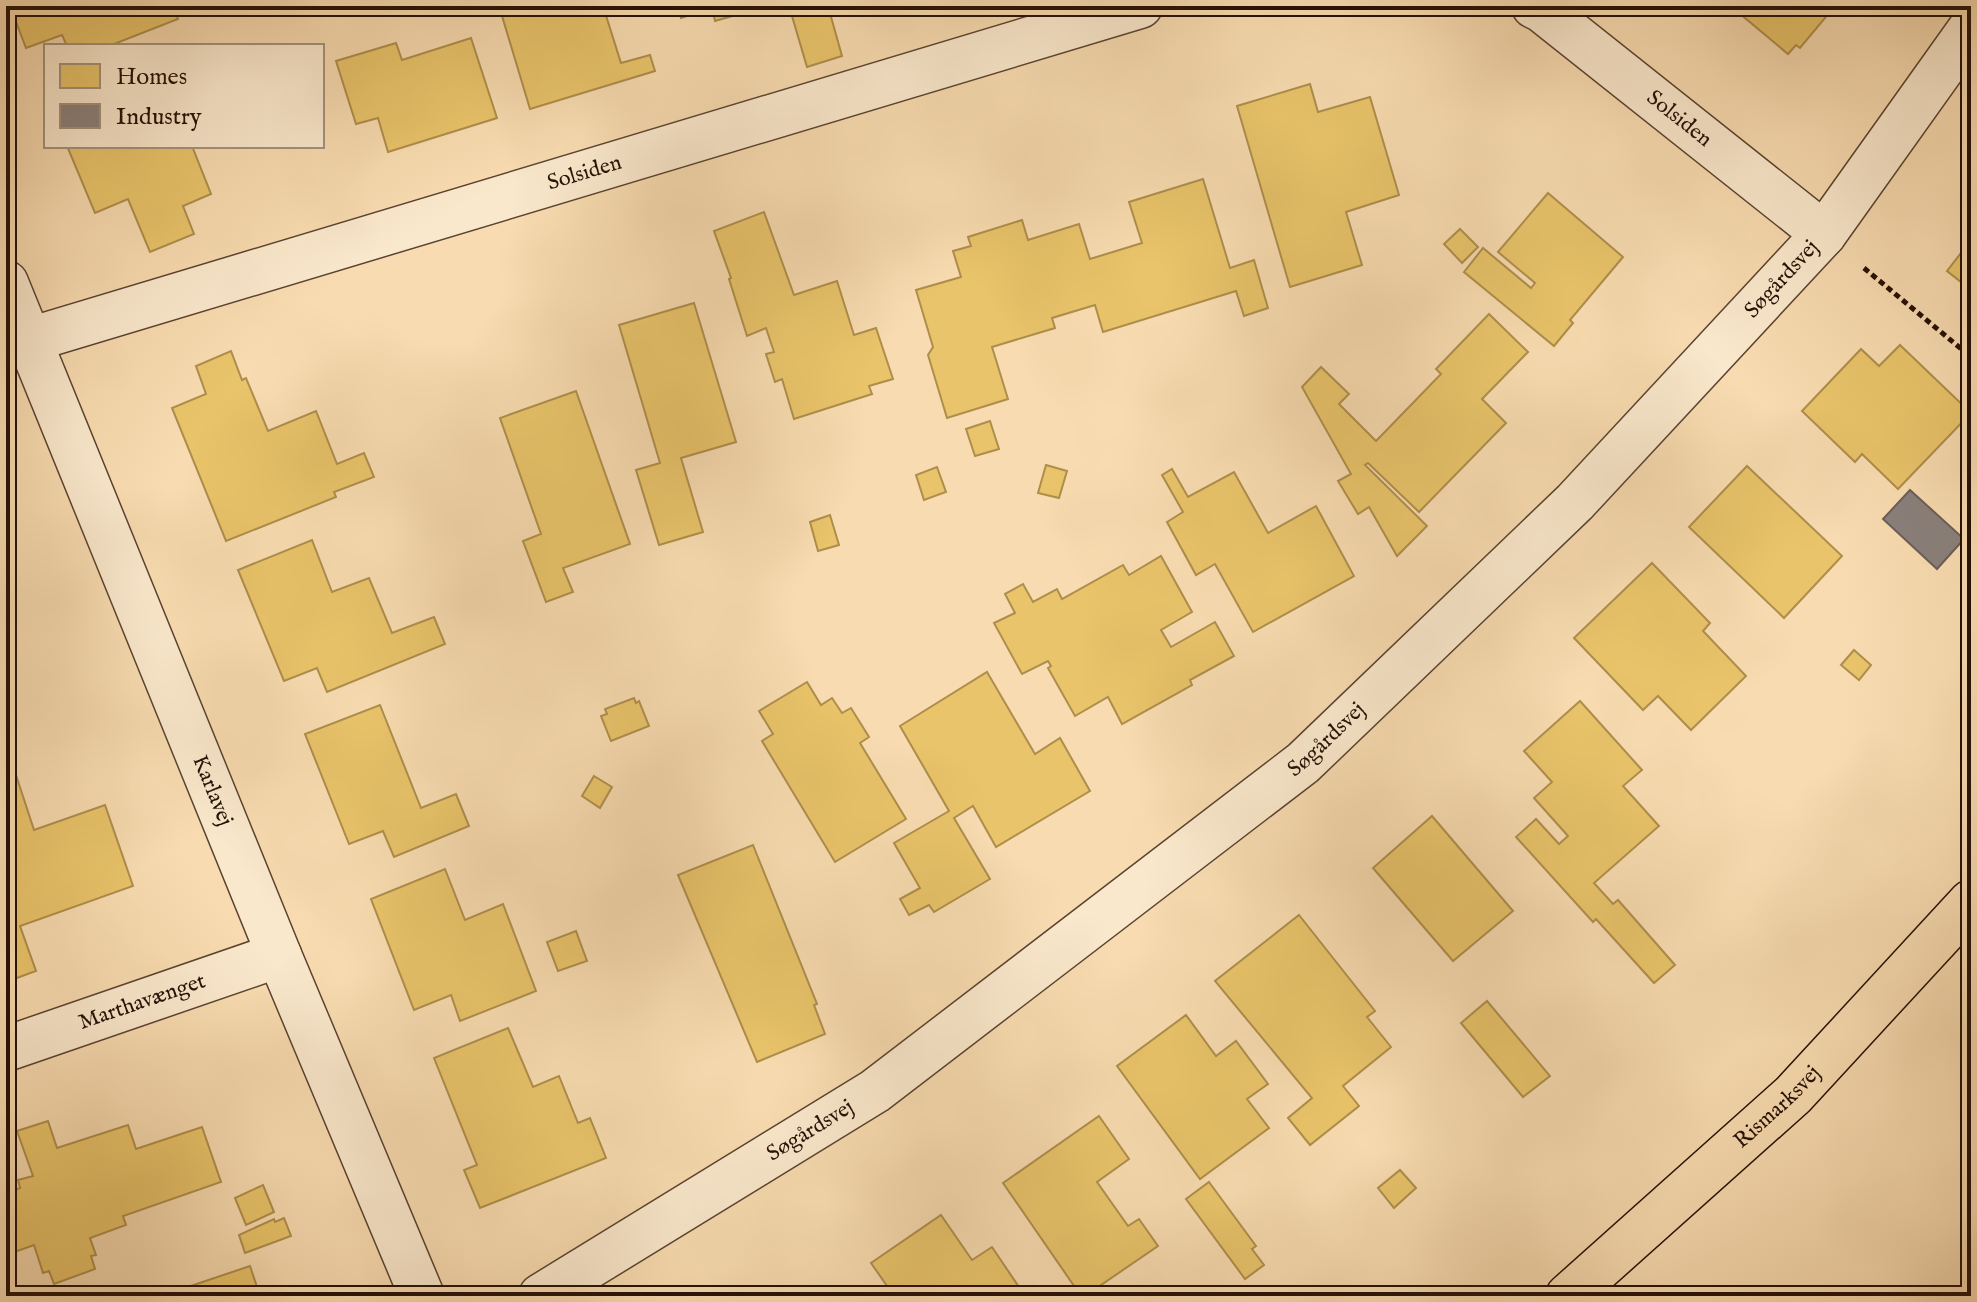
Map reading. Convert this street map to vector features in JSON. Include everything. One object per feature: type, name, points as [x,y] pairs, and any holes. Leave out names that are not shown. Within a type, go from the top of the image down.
[{"type":"main road","name":"Rismarksvej","points":[[1568,1296],[1793,1095],[1971,902]]},
{"type":"street","name":"Solsiden","points":[[17,344],[1140,6]]},
{"type":"street","name":"Solsiden","points":[[1534,6],[1824,234]]},
{"type":"street","name":"Søgårdsvej","points":[[541,1296],[875,1091],[1303,763],[1575,502],[1824,234],[1971,28]]},
{"type":"street","name":"Karlavej","points":[[6,283],[17,344],[422,1296]]},
{"type":"street","name":"Marthavænget","points":[[6,1049],[279,955]]},
{"type":"path","points":[[1824,234],[1971,357]]},
{"type":"building: Homes","points":[[10,6],[173,6],[178,19],[114,44],[66,44],[62,35],[26,48]]},
{"type":"building: Homes","points":[[499,6],[603,6],[621,63],[650,55],[655,71],[530,109]]},
{"type":"building: Homes","points":[[677,6],[749,6],[750,11],[715,21],[712,8],[681,18]]},
{"type":"building: Homes","points":[[789,6],[828,6],[842,56],[807,67]]},
{"type":"building: Homes","points":[[1744,6],[1835,6],[1800,48],[1796,45],[1788,54],[1739,13]]},
{"type":"building: Homes","points":[[471,38],[497,118],[388,152],[378,118],[356,124],[336,61],[396,43],[402,60]]},
{"type":"building: Homes","points":[[1310,84],[1318,112],[1370,97],[1399,195],[1346,212],[1362,265],[1290,287],[1237,106]]},
{"type":"building: Homes","points":[[68,148],[193,148],[211,194],[183,206],[194,234],[150,252],[128,199],[95,213]]},
{"type":"building: Homes","points":[[1203,179],[1230,268],[1254,260],[1268,308],[1244,316],[1236,291],[1103,332],[1095,305],[1052,318],[1055,328],[992,347],[1008,399],[947,418],[928,355],[933,347],[916,290],[961,277],[953,251],[971,246],[968,237],[1022,220],[1028,240],[1079,224],[1090,259],[1142,243],[1129,202]]},
{"type":"building: Homes","points":[[1548,193],[1623,257],[1570,320],[1573,323],[1554,346],[1464,272],[1483,248],[1531,288],[1535,283],[1498,252]]},
{"type":"building: Homes","points":[[764,212],[794,295],[837,281],[854,335],[876,328],[893,379],[869,386],[872,394],[794,419],[782,379],[775,382],[766,354],[774,352],[766,328],[747,336],[714,231]]},
{"type":"building: Homes","points":[[1460,229],[1478,247],[1462,263],[1444,244]]},
{"type":"building: Homes","points":[[1971,240],[1971,290],[1947,271]]},
{"type":"building: Homes","points":[[694,303],[736,442],[681,458],[703,532],[659,545],[636,470],[660,463],[619,325]]},
{"type":"building: Homes","points":[[1489,314],[1528,352],[1482,399],[1506,423],[1419,512],[1368,463],[1365,465],[1427,526],[1397,556],[1369,507],[1358,514],[1338,481],[1351,474],[1302,387],[1321,367],[1349,394],[1339,404],[1376,441],[1441,374],[1436,369]]},
{"type":"building: Homes","points":[[1900,345],[1971,413],[1898,489],[1862,454],[1855,462],[1802,411],[1861,349],[1879,366]]},
{"type":"building: Homes","points":[[231,351],[268,431],[316,411],[337,464],[364,453],[374,477],[334,492],[336,497],[226,541],[172,408],[206,394],[196,366]]},
{"type":"building: Homes","points":[[576,391],[630,544],[563,568],[573,592],[546,602],[523,541],[541,534],[500,418]]},
{"type":"building: Homes","points":[[990,421],[999,449],[975,456],[966,429]]},
{"type":"building: Homes","points":[[1046,465],[1067,471],[1059,498],[1038,493]]},
{"type":"building: Homes","points":[[1747,466],[1842,556],[1784,618],[1689,527]]},
{"type":"building: Homes","points":[[937,467],[946,492],[924,500],[916,475]]},
{"type":"building: Homes","points":[[1172,469],[1188,497],[1234,472],[1268,533],[1316,506],[1354,576],[1253,632],[1215,564],[1196,575],[1167,522],[1183,512],[1162,475]]},
{"type":"building: Homes","points":[[830,515],[839,545],[818,551],[810,522]]},
{"type":"building: Homes","points":[[312,540],[332,592],[369,578],[392,633],[434,617],[445,644],[327,692],[317,668],[284,681],[238,570]]},
{"type":"building: Homes","points":[[1161,556],[1192,612],[1161,630],[1171,647],[1215,622],[1234,656],[1190,680],[1192,685],[1122,724],[1108,697],[1075,716],[1048,668],[1051,666],[1048,661],[1022,674],[994,623],[1015,613],[1005,594],[1023,584],[1033,602],[1057,589],[1062,599],[1123,565],[1129,575]]},
{"type":"building: Homes","points":[[1652,563],[1710,623],[1703,631],[1746,676],[1691,730],[1658,696],[1643,710],[1574,638]]},
{"type":"building: Homes","points":[[1854,650],[1871,665],[1859,680],[1841,665]]},
{"type":"building: Homes","points":[[987,672],[1035,754],[1060,738],[1090,791],[996,847],[973,806],[954,818],[990,879],[934,912],[929,905],[909,915],[900,899],[920,888],[894,843],[949,811],[900,726]]},
{"type":"building: Homes","points":[[807,682],[821,705],[832,698],[842,713],[851,708],[869,737],[860,743],[906,819],[835,862],[762,741],[773,734],[759,711]]},
{"type":"building: Homes","points":[[634,698],[636,703],[639,701],[649,726],[611,741],[601,716],[607,714],[605,709]]},
{"type":"building: Homes","points":[[1580,701],[1642,770],[1623,786],[1659,826],[1594,883],[1613,904],[1618,900],[1675,965],[1654,983],[1596,919],[1593,922],[1516,837],[1536,819],[1559,844],[1568,836],[1534,798],[1552,782],[1524,751]]},
{"type":"building: Homes","points":[[380,705],[421,808],[456,794],[469,826],[394,857],[383,831],[349,844],[305,734]]},
{"type":"building: Homes","points":[[16,775],[34,830],[105,805],[133,886],[20,926],[36,971],[6,982],[6,778]]},
{"type":"building: Homes","points":[[594,776],[612,787],[600,808],[582,796]]},
{"type":"building: Homes","points":[[1432,816],[1513,911],[1453,961],[1373,868]]},
{"type":"building: Homes","points":[[753,845],[817,1004],[814,1005],[825,1034],[757,1062],[678,875]]},
{"type":"building: Homes","points":[[445,869],[465,920],[503,904],[536,991],[460,1021],[451,995],[414,1010],[371,899]]},
{"type":"building: Homes","points":[[1299,915],[1375,1011],[1367,1017],[1391,1047],[1343,1086],[1359,1106],[1310,1145],[1288,1118],[1312,1098],[1215,981]]},
{"type":"building: Homes","points":[[576,931],[587,961],[558,971],[547,942]]},
{"type":"building: Homes","points":[[1487,1001],[1550,1076],[1523,1097],[1461,1023]]},
{"type":"building: Homes","points":[[1186,1015],[1216,1056],[1236,1041],[1268,1084],[1247,1099],[1269,1128],[1200,1179],[1117,1066]]},
{"type":"building: Homes","points":[[508,1028],[533,1087],[559,1076],[578,1123],[590,1118],[606,1158],[480,1208],[464,1170],[477,1165],[434,1058]]},
{"type":"building: Homes","points":[[1099,1116],[1129,1159],[1097,1182],[1128,1226],[1139,1219],[1158,1246],[1081,1296],[1003,1183]]},
{"type":"building: Homes","points":[[48,1121],[57,1148],[128,1125],[136,1149],[202,1127],[221,1182],[123,1216],[126,1225],[90,1238],[96,1255],[91,1256],[95,1269],[54,1284],[49,1271],[43,1273],[34,1245],[6,1255],[6,1193],[20,1188],[18,1180],[33,1176],[17,1131]]},
{"type":"building: Homes","points":[[1400,1170],[1416,1188],[1394,1208],[1378,1188]]},
{"type":"building: Homes","points":[[1209,1182],[1256,1246],[1252,1249],[1264,1265],[1245,1279],[1186,1199]]},
{"type":"building: Homes","points":[[263,1185],[274,1212],[246,1225],[235,1198]]},
{"type":"building: Homes","points":[[941,1215],[972,1260],[992,1247],[1025,1296],[894,1296],[871,1263]]},
{"type":"building: Homes","points":[[284,1218],[291,1236],[245,1253],[239,1235],[274,1219],[275,1222]]},
{"type":"building: Homes","points":[[250,1266],[260,1296],[161,1296]]},
{"type":"building: Industry","points":[[1910,490],[1964,539],[1937,569],[1883,519]]}]
